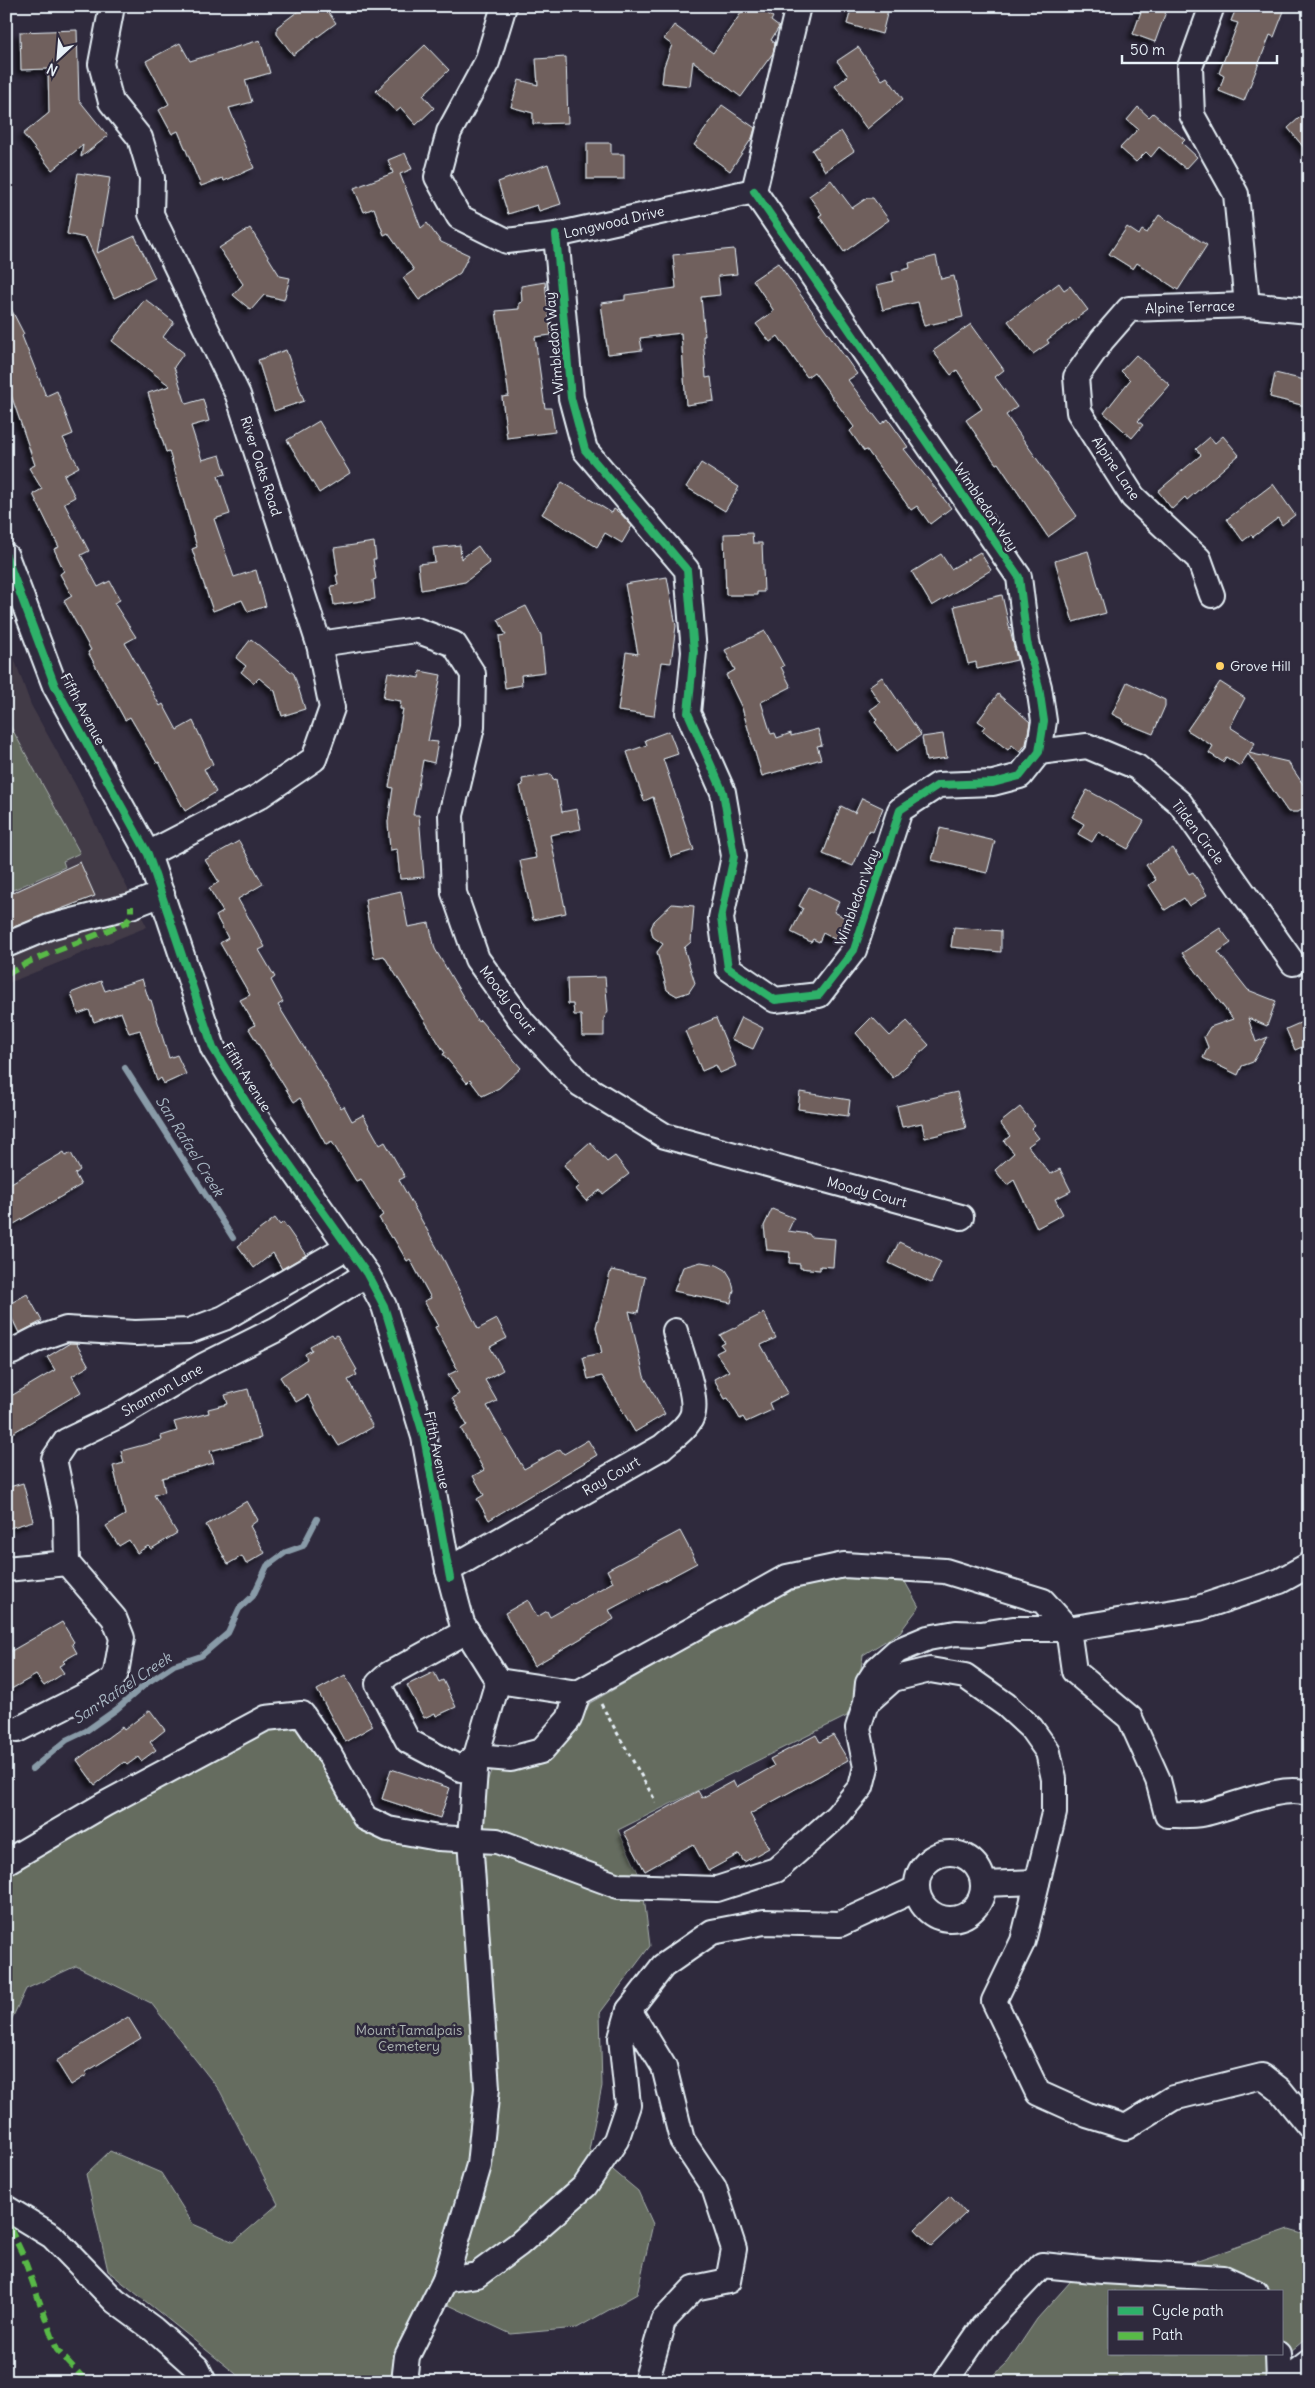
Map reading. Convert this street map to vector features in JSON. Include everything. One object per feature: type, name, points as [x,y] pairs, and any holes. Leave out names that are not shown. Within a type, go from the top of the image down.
[{"type":"street","name":"River Oaks Road","points":[[112,6],[101,64],[112,102],[140,138],[152,178],[151,214],[238,395],[319,644],[332,708],[314,760],[258,797],[148,854]]},
{"type":"street","name":"Longwood Drive","points":[[504,6],[486,62],[449,132],[437,177],[458,217],[507,241],[556,235],[754,191]]},
{"type":"street","points":[[754,191],[798,6]]},
{"type":"street","points":[[1212,6],[1190,67],[1192,115],[1236,194],[1247,305],[1309,311]]},
{"type":"street","name":"Wimbledon Way","points":[[556,235],[571,398],[585,450],[687,570],[694,652],[688,713],[723,792],[734,856],[721,918],[728,968],[775,1000],[819,995],[854,950],[900,810],[938,785],[993,783],[1020,776],[1039,752],[1044,721],[1039,686],[1027,642],[1019,577],[754,191]]},
{"type":"street","name":"Alpine Terrace","points":[[1076,377],[1102,340],[1129,309],[1247,305]]},
{"type":"street","name":"Alpine Lane","points":[[1076,377],[1079,412],[1133,497],[1199,559],[1212,595]]},
{"type":"street","name":"Fifth Avenue","points":[[6,556],[55,686],[148,854],[213,1048],[251,1110],[368,1274],[384,1306],[424,1437],[449,1574],[462,1623],[498,1681]]},
{"type":"street","name":"Moody Court","points":[[319,644],[416,630],[454,644],[473,674],[472,727],[451,815],[454,892],[477,959],[523,1023],[580,1084],[665,1136],[961,1217]]},
{"type":"street","name":"Tilden Circle","points":[[1039,752],[1088,746],[1137,767],[1180,804],[1293,963]]},
{"type":"street","points":[[6,945],[49,927],[131,906],[162,894]]},
{"type":"street","points":[[12,1352],[38,1339],[66,1329],[135,1333],[189,1331],[224,1318],[347,1247]]},
{"type":"street","name":"Shannon Lane","points":[[67,1563],[66,1516],[54,1459],[66,1441],[118,1416],[202,1366],[276,1329],[368,1274]]},
{"type":"street","name":"Ray Court","points":[[449,1574],[662,1447],[687,1425],[693,1415],[693,1400],[676,1331]]},
{"type":"street","points":[[6,1569],[67,1563],[114,1618],[122,1638],[116,1673],[112,1680],[17,1730]]},
{"type":"street","points":[[6,1862],[105,1804],[266,1718],[302,1714],[330,1755],[365,1818],[388,1829],[438,1838],[497,1841],[618,1886],[717,1889],[776,1870],[837,1816],[862,1788],[866,1767],[858,1728],[866,1703],[868,1684],[877,1668],[897,1651],[928,1638],[956,1633],[981,1634],[1013,1629],[1068,1629],[1199,1608],[1280,1581],[1309,1564]]},
{"type":"street","points":[[466,1631],[389,1674],[378,1684],[408,1741],[461,1769],[476,1756],[511,1759],[541,1751],[569,1719],[584,1690],[787,1577],[844,1565],[945,1571],[1042,1601],[1068,1629],[1074,1671],[1130,1718],[1158,1780],[1167,1815],[1201,1814],[1278,1792],[1304,1791],[1309,1794]]},
{"type":"street","points":[[866,1703],[893,1679],[930,1670],[965,1676],[1006,1705],[1031,1728],[1048,1752],[1054,1779],[1054,1813],[1023,1941],[994,2001],[1038,2093],[1087,2115],[1126,2127],[1172,2098],[1262,2076],[1280,2090],[1309,2126]]},
{"type":"street","points":[[404,2382],[406,2356],[445,2280],[479,2165],[486,2088],[470,1839],[476,1756],[498,1681],[584,1690]]},
{"type":"street","points":[[947,1853],[957,1854],[975,1865],[983,1884],[982,1895],[977,1906],[968,1914],[958,1919],[946,1919],[935,1916],[926,1910],[919,1900],[916,1889],[917,1878],[928,1861],[947,1853]]},
{"type":"street","points":[[983,1884],[1037,1882]]},
{"type":"street","points":[[445,2280],[477,2274],[519,2244],[585,2186],[616,2140],[628,2105],[621,2038],[629,2010],[663,1966],[712,1932],[764,1922],[840,1924],[916,1889]]},
{"type":"street","points":[[629,2010],[664,2067],[682,2140],[714,2188],[734,2249],[728,2280],[694,2288],[663,2321],[646,2382]]},
{"type":"street","points":[[6,2208],[52,2236],[114,2300],[153,2329],[197,2368],[204,2382]]},
{"type":"street","points":[[945,2382],[983,2326],[1042,2265],[1102,2271],[1224,2278],[1251,2290]]},
{"type":"street","points":[[1278,2356],[1281,2382],[1309,2362]]},
{"type":"path","points":[[584,1690],[656,1802]]},
{"type":"shaded area","points":[[6,636],[31,705],[75,784],[147,927],[6,984]]},
{"type":"green space","points":[[6,718],[80,853],[63,861],[65,867],[6,893]]},
{"type":"green space","name":"Mount Tamalpais Cemetery","points":[[844,1577],[904,1580],[919,1607],[900,1632],[863,1655],[858,1689],[847,1716],[618,1830],[642,1881],[650,1946],[600,2013],[602,2086],[589,2150],[638,2191],[653,2224],[637,2294],[577,2328],[511,2334],[423,2293],[397,2362],[393,2382],[246,2382],[108,2271],[86,2174],[110,2151],[161,2173],[193,2224],[234,2242],[278,2204],[220,2091],[151,2003],[76,1966],[26,1989],[6,2031],[6,1872],[276,1722],[300,1725],[357,1823],[461,1851],[491,1771],[529,1764],[560,1750],[590,1703],[784,1592]]},
{"type":"green space","points":[[1289,2229],[1309,2235],[1309,2336],[1277,2363],[1264,2382],[1183,2382],[1171,2374],[1123,2374],[1115,2382],[987,2382],[1008,2362],[1037,2319],[1071,2281],[1193,2262]]},
{"type":"building","points":[[305,6],[324,6],[336,23],[293,55],[277,34],[277,27]]},
{"type":"building","points":[[746,6],[773,6],[768,14],[773,17],[771,21],[779,27],[771,40],[775,43],[773,53],[741,97],[693,61],[690,86],[662,83],[664,66],[672,45],[664,39],[674,25],[713,53]]},
{"type":"building","points":[[852,6],[889,6],[882,34],[847,24]]},
{"type":"building","points":[[1143,6],[1168,6],[1155,42],[1133,34]]},
{"type":"building","points":[[1237,6],[1271,6],[1284,11],[1274,37],[1270,35],[1244,101],[1219,91],[1224,76],[1219,73],[1238,23],[1231,21]]},
{"type":"building","points":[[77,30],[79,100],[108,136],[81,157],[83,145],[52,170],[23,134],[49,113],[48,69],[21,70],[20,32]]},
{"type":"building","points":[[260,40],[270,73],[245,80],[252,102],[229,108],[254,168],[224,181],[223,178],[201,186],[178,131],[172,134],[159,110],[169,104],[146,61],[180,43],[190,61]]},
{"type":"building","points":[[425,45],[449,70],[423,95],[434,108],[416,125],[401,108],[396,112],[376,91]]},
{"type":"building","points":[[858,47],[882,80],[887,77],[903,99],[867,129],[835,86],[848,76],[837,61]]},
{"type":"building","points":[[566,57],[568,123],[533,124],[533,113],[511,107],[519,80],[538,85],[536,59]]},
{"type":"building","points":[[722,105],[755,128],[752,138],[730,171],[694,145]]},
{"type":"building","points":[[1138,107],[1149,117],[1153,113],[1185,140],[1182,143],[1197,157],[1186,169],[1159,147],[1151,157],[1146,152],[1136,162],[1120,148],[1138,129],[1127,120]]},
{"type":"building","points":[[1309,109],[1309,154],[1288,128]]},
{"type":"building","points":[[841,131],[854,151],[825,171],[812,150]]},
{"type":"building","points":[[587,143],[611,143],[611,154],[624,154],[624,179],[587,179]]},
{"type":"building","points":[[405,153],[412,169],[400,174],[421,228],[427,223],[441,242],[469,255],[460,273],[419,300],[403,278],[414,270],[388,233],[384,235],[374,208],[364,212],[354,188],[393,173],[388,160]]},
{"type":"building","points":[[548,164],[561,204],[539,211],[537,205],[508,214],[498,182]]},
{"type":"building","points":[[78,173],[110,178],[97,253],[135,236],[155,278],[114,298],[86,238],[67,234]]},
{"type":"building","points":[[831,180],[852,208],[867,198],[873,198],[889,220],[844,252],[819,216],[822,214],[809,196]]},
{"type":"building","points":[[1159,215],[1207,245],[1178,290],[1137,263],[1133,269],[1109,254],[1127,227],[1139,235],[1142,230],[1147,233]]},
{"type":"building","points":[[250,228],[280,276],[290,278],[284,300],[264,295],[251,310],[233,295],[243,284],[219,248]]},
{"type":"building","points":[[734,249],[737,274],[718,276],[720,295],[701,297],[705,336],[703,336],[706,378],[711,377],[714,401],[686,405],[681,333],[640,338],[642,350],[608,354],[601,303],[625,300],[625,295],[676,288],[673,255]]},
{"type":"building","points":[[936,256],[941,279],[954,276],[963,317],[924,326],[918,302],[883,310],[877,285],[894,281],[892,273],[910,268],[909,263]]},
{"type":"building","points":[[778,263],[857,374],[848,380],[881,424],[888,419],[908,447],[904,449],[951,508],[930,524],[917,506],[911,510],[867,450],[864,451],[850,431],[854,427],[814,372],[807,377],[778,336],[770,342],[756,324],[774,311],[753,280]]},
{"type":"building","points":[[545,282],[551,335],[535,337],[545,408],[551,408],[555,432],[507,438],[502,397],[509,396],[496,311],[519,309],[519,303],[522,302],[521,286]]},
{"type":"building","points":[[1059,283],[1064,290],[1070,286],[1088,310],[1047,340],[1049,343],[1033,354],[1008,321]]},
{"type":"building","points":[[6,299],[24,334],[22,336],[46,396],[57,391],[73,434],[63,438],[79,467],[64,475],[75,497],[64,503],[89,551],[81,555],[98,587],[110,581],[120,600],[114,603],[136,637],[125,643],[160,706],[163,704],[177,730],[193,721],[213,764],[204,769],[216,792],[185,811],[159,762],[157,763],[130,717],[125,720],[88,652],[91,650],[64,601],[72,596],[60,574],[64,571],[54,549],[59,547],[33,494],[42,489],[29,468],[35,465],[6,380]]},
{"type":"building","points":[[145,299],[174,322],[163,337],[184,353],[174,367],[186,404],[203,399],[209,421],[191,426],[202,460],[220,455],[226,474],[218,476],[230,514],[214,519],[234,577],[256,570],[266,606],[248,612],[242,600],[213,611],[192,549],[197,547],[169,451],[166,452],[148,393],[170,386],[112,341]]},
{"type":"building","points":[[971,324],[1004,370],[995,377],[1017,407],[1006,415],[1077,516],[1048,537],[998,463],[996,464],[966,420],[982,409],[957,370],[951,375],[933,351]]},
{"type":"building","points":[[286,350],[304,401],[274,411],[258,360]]},
{"type":"building","points":[[1136,355],[1170,385],[1138,421],[1143,425],[1132,438],[1104,413],[1130,380],[1121,371]]},
{"type":"building","points":[[1275,373],[1309,381],[1309,407],[1270,397]]},
{"type":"building","points":[[319,421],[350,473],[319,493],[287,440]]},
{"type":"building","points":[[1223,436],[1239,455],[1187,500],[1185,497],[1172,509],[1158,491],[1201,455],[1196,449],[1210,437],[1215,443]]},
{"type":"building","points":[[701,463],[739,487],[725,511],[686,487]]},
{"type":"building","points":[[562,482],[612,513],[614,509],[620,513],[632,526],[622,543],[605,533],[597,547],[542,514]]},
{"type":"building","points":[[1273,484],[1295,515],[1282,525],[1278,518],[1253,537],[1251,535],[1243,541],[1227,519]]},
{"type":"building","points":[[752,533],[753,543],[762,543],[764,592],[757,592],[757,595],[726,595],[724,534]]},
{"type":"building","points":[[374,542],[376,559],[373,559],[376,579],[373,580],[375,599],[334,605],[331,586],[338,585],[336,575],[338,575],[334,548]]},
{"type":"building","points":[[460,545],[461,559],[478,546],[490,563],[465,582],[421,590],[418,564],[435,562],[433,548]]},
{"type":"building","points":[[1088,551],[1106,613],[1073,622],[1055,561]]},
{"type":"building","points":[[980,552],[991,570],[932,606],[912,572],[941,554],[951,569]]},
{"type":"building","points":[[667,577],[676,626],[671,663],[662,662],[654,716],[618,711],[626,652],[638,654],[625,584]]},
{"type":"building","points":[[1002,595],[1017,660],[977,669],[976,662],[968,664],[954,606]]},
{"type":"building","points":[[526,606],[541,635],[545,672],[521,675],[522,685],[505,688],[499,636],[506,635],[498,619]]},
{"type":"building","points":[[765,631],[784,666],[781,667],[791,687],[761,702],[771,734],[775,733],[777,738],[791,733],[791,736],[818,729],[822,745],[817,746],[821,759],[762,776],[742,708],[726,675],[735,670],[725,650]]},
{"type":"building","points":[[251,639],[294,674],[305,709],[282,716],[275,691],[259,678],[254,683],[241,672],[246,666],[236,658]]},
{"type":"building","points":[[420,671],[441,675],[428,741],[438,742],[434,763],[423,760],[413,815],[419,815],[424,877],[400,879],[397,849],[390,850],[388,822],[393,788],[389,787],[403,709],[400,709],[401,701],[383,698],[388,672],[419,678]]},
{"type":"building","points":[[882,677],[921,735],[897,751],[875,722],[877,720],[870,710],[880,703],[869,686]]},
{"type":"building","points":[[1127,682],[1165,700],[1165,706],[1153,734],[1123,722],[1124,720],[1112,714]]},
{"type":"building","points":[[1220,682],[1245,698],[1230,727],[1255,743],[1249,753],[1288,762],[1309,793],[1308,806],[1298,812],[1288,812],[1248,754],[1240,766],[1226,757],[1223,762],[1209,753],[1213,746],[1187,730]]},
{"type":"building","points":[[998,694],[1030,722],[1026,744],[1020,752],[1012,745],[1008,750],[982,730],[985,726],[978,721]]},
{"type":"building","points":[[669,731],[678,754],[663,759],[694,850],[671,857],[653,797],[644,801],[627,752],[647,745],[645,740]]},
{"type":"building","points":[[943,734],[947,758],[926,761],[922,737]]},
{"type":"building","points":[[551,774],[553,780],[556,779],[562,812],[577,809],[581,829],[550,835],[566,913],[533,920],[520,861],[536,858],[520,786],[523,785],[522,779]]},
{"type":"building","points":[[1087,790],[1144,821],[1128,849],[1098,832],[1092,842],[1078,834],[1084,824],[1072,817]]},
{"type":"building","points":[[862,798],[883,808],[873,832],[869,830],[853,866],[823,854],[841,806],[855,813]]},
{"type":"building","points":[[940,828],[995,841],[987,873],[932,860]]},
{"type":"building","points":[[239,841],[263,884],[238,899],[265,947],[259,950],[275,977],[271,980],[283,1002],[278,1005],[341,1108],[344,1106],[352,1121],[363,1115],[380,1145],[385,1142],[405,1177],[399,1180],[445,1262],[478,1329],[497,1319],[507,1338],[490,1347],[503,1370],[485,1380],[497,1401],[487,1406],[503,1434],[524,1469],[560,1449],[564,1454],[588,1440],[597,1455],[489,1520],[477,1499],[484,1495],[473,1476],[484,1470],[461,1429],[467,1425],[452,1398],[459,1394],[448,1375],[458,1370],[435,1327],[438,1326],[424,1301],[431,1298],[410,1259],[407,1261],[379,1218],[383,1215],[361,1179],[356,1181],[332,1142],[326,1145],[300,1098],[294,1102],[249,1029],[255,1025],[240,1000],[250,995],[220,943],[228,938],[216,916],[223,912],[209,888],[219,882],[205,860]]},
{"type":"building","points":[[1173,848],[1189,874],[1193,872],[1207,895],[1189,906],[1184,898],[1165,910],[1149,885],[1156,880],[1146,865]]},
{"type":"building","points":[[80,862],[95,896],[6,930],[6,896]]},
{"type":"building","points":[[809,887],[839,902],[834,912],[850,920],[840,942],[823,933],[819,942],[813,939],[811,942],[791,932],[803,908],[799,906]]},
{"type":"building","points":[[401,891],[408,927],[429,923],[435,949],[478,1022],[480,1020],[521,1068],[499,1088],[482,1096],[470,1080],[467,1083],[443,1054],[445,1053],[384,956],[374,958],[365,899]]},
{"type":"building","points":[[672,904],[694,906],[691,942],[684,948],[695,983],[689,992],[677,996],[667,990],[657,952],[663,944],[653,937],[651,928],[654,921]]},
{"type":"building","points":[[954,927],[1001,931],[1001,952],[951,947]]},
{"type":"building","points":[[1220,928],[1231,943],[1218,952],[1248,990],[1276,1001],[1267,1026],[1248,1018],[1256,1042],[1268,1037],[1253,1062],[1242,1066],[1238,1075],[1203,1058],[1208,1047],[1204,1037],[1210,1027],[1233,1019],[1182,953]]},
{"type":"building","points":[[605,977],[608,1012],[604,1018],[604,1036],[582,1036],[581,1015],[574,1015],[573,1004],[568,1004],[567,978]]},
{"type":"building","points":[[142,979],[149,1000],[151,1000],[169,1058],[177,1055],[186,1074],[164,1084],[161,1078],[157,1081],[140,1030],[129,1033],[121,1012],[94,1022],[89,1010],[78,1014],[71,993],[101,981],[105,991]]},
{"type":"building","points":[[741,1017],[763,1028],[753,1049],[731,1039]]},
{"type":"building","points":[[872,1017],[890,1036],[907,1021],[929,1045],[893,1078],[856,1033]]},
{"type":"building","points":[[716,1018],[736,1066],[720,1073],[716,1065],[702,1071],[685,1031]]},
{"type":"building","points":[[1309,1019],[1309,1044],[1295,1050],[1286,1029]]},
{"type":"building","points":[[800,1092],[850,1100],[848,1116],[798,1109]]},
{"type":"building","points":[[957,1092],[966,1128],[925,1138],[922,1123],[902,1127],[897,1106]]},
{"type":"building","points":[[1020,1107],[1035,1125],[1031,1128],[1039,1138],[1028,1146],[1050,1174],[1060,1169],[1071,1191],[1055,1199],[1063,1214],[1037,1228],[1014,1180],[1007,1185],[995,1170],[1014,1153],[1004,1141],[1010,1136],[1000,1123]]},
{"type":"building","points":[[590,1142],[607,1162],[615,1156],[629,1174],[603,1194],[600,1190],[586,1201],[576,1189],[580,1186],[564,1165]]},
{"type":"building","points":[[64,1152],[66,1156],[71,1153],[80,1170],[75,1174],[81,1185],[14,1224],[12,1222],[6,1226],[6,1186]]},
{"type":"building","points":[[772,1209],[794,1218],[788,1231],[809,1234],[811,1237],[835,1239],[833,1267],[820,1266],[820,1270],[800,1268],[800,1264],[789,1263],[790,1252],[767,1250],[764,1226]]},
{"type":"building","points":[[275,1218],[280,1225],[283,1222],[306,1255],[282,1269],[273,1253],[254,1268],[238,1246]]},
{"type":"building","points":[[899,1242],[941,1262],[931,1283],[889,1263]]},
{"type":"building","points":[[701,1262],[717,1265],[726,1270],[731,1278],[734,1290],[731,1303],[674,1291],[683,1267]]},
{"type":"building","points":[[611,1270],[645,1277],[638,1313],[629,1311],[644,1376],[665,1414],[635,1432],[602,1376],[588,1379],[583,1357],[602,1353],[596,1327]]},
{"type":"building","points":[[27,1294],[42,1321],[19,1333],[6,1306]]},
{"type":"building","points":[[764,1313],[776,1338],[761,1345],[788,1393],[769,1403],[772,1410],[746,1422],[743,1417],[740,1419],[728,1398],[725,1399],[714,1379],[729,1371],[716,1353],[724,1349],[721,1345],[725,1343],[720,1335]]},
{"type":"building","points":[[332,1334],[334,1337],[337,1335],[357,1370],[355,1371],[357,1375],[348,1380],[373,1427],[339,1446],[332,1435],[330,1436],[308,1395],[296,1402],[280,1377],[307,1359],[305,1354],[312,1350],[310,1346]]},
{"type":"building","points":[[70,1343],[76,1343],[89,1366],[72,1376],[81,1392],[6,1437],[6,1399],[55,1370],[47,1357]]},
{"type":"building","points":[[248,1389],[261,1438],[210,1451],[214,1463],[162,1478],[165,1492],[154,1495],[177,1533],[151,1549],[148,1546],[137,1553],[129,1540],[119,1546],[106,1526],[125,1515],[113,1466],[124,1463],[121,1451],[162,1440],[161,1436],[177,1431],[174,1422],[209,1413],[208,1409],[228,1404],[225,1395]]},
{"type":"building","points":[[23,1483],[33,1521],[6,1529],[6,1488]]},
{"type":"building","points":[[247,1501],[258,1520],[250,1526],[265,1553],[246,1564],[242,1556],[228,1564],[206,1525]]},
{"type":"building","points":[[680,1531],[697,1563],[609,1610],[614,1619],[534,1666],[505,1613],[528,1600],[537,1617],[547,1611],[550,1617],[613,1582],[607,1570]]},
{"type":"building","points":[[62,1622],[74,1642],[72,1644],[77,1653],[63,1661],[65,1663],[59,1666],[64,1673],[44,1686],[36,1675],[6,1692],[6,1654]]},
{"type":"building","points":[[434,1672],[439,1682],[443,1680],[456,1707],[436,1716],[435,1713],[424,1718],[407,1685]]},
{"type":"building","points":[[345,1675],[373,1726],[345,1742],[317,1690]]},
{"type":"building","points":[[150,1710],[165,1730],[150,1742],[156,1750],[141,1761],[138,1757],[127,1765],[124,1762],[95,1785],[77,1760],[122,1727],[124,1730]]},
{"type":"building","points":[[816,1735],[820,1742],[833,1735],[848,1760],[750,1814],[769,1848],[744,1862],[739,1854],[708,1871],[693,1844],[645,1871],[624,1832],[698,1791],[702,1798],[733,1781],[736,1787],[774,1766],[770,1759]]},
{"type":"building","points":[[391,1769],[450,1788],[440,1818],[382,1799]]},
{"type":"building","points":[[128,2017],[141,2038],[86,2072],[87,2075],[71,2085],[56,2061]]},
{"type":"building","points":[[950,2196],[966,2213],[931,2246],[915,2229]]},
{"type":"waterway","name":"San Rafael Creek","points":[[125,1068],[233,1238]]},
{"type":"waterway","name":"San Rafael Creek","points":[[32,1769],[67,1740],[86,1731],[117,1709],[147,1683],[174,1665],[201,1656],[228,1633],[239,1609],[253,1596],[267,1566],[286,1552],[303,1546],[317,1519]]},
{"type":"marked path","points":[[6,975],[31,961],[126,923],[131,915],[131,906]]},
{"type":"marked path","points":[[8,2209],[9,2226],[22,2253],[57,2350],[87,2382]]},
{"type":"cycle path","points":[[556,235],[571,398],[585,450],[687,570],[694,652],[688,713],[723,792],[734,856],[721,918],[728,968],[775,1000],[819,995],[854,950],[900,810],[938,785],[993,783],[1020,776],[1039,752],[1044,721],[1039,687],[1027,642],[1019,577],[754,191]]},
{"type":"cycle path","points":[[6,556],[55,686],[148,854],[213,1048],[251,1110],[367,1274],[384,1306],[424,1437],[450,1578]]},
{"type":"place","name":"Grove Hill","points":[[1220,666]]}]
